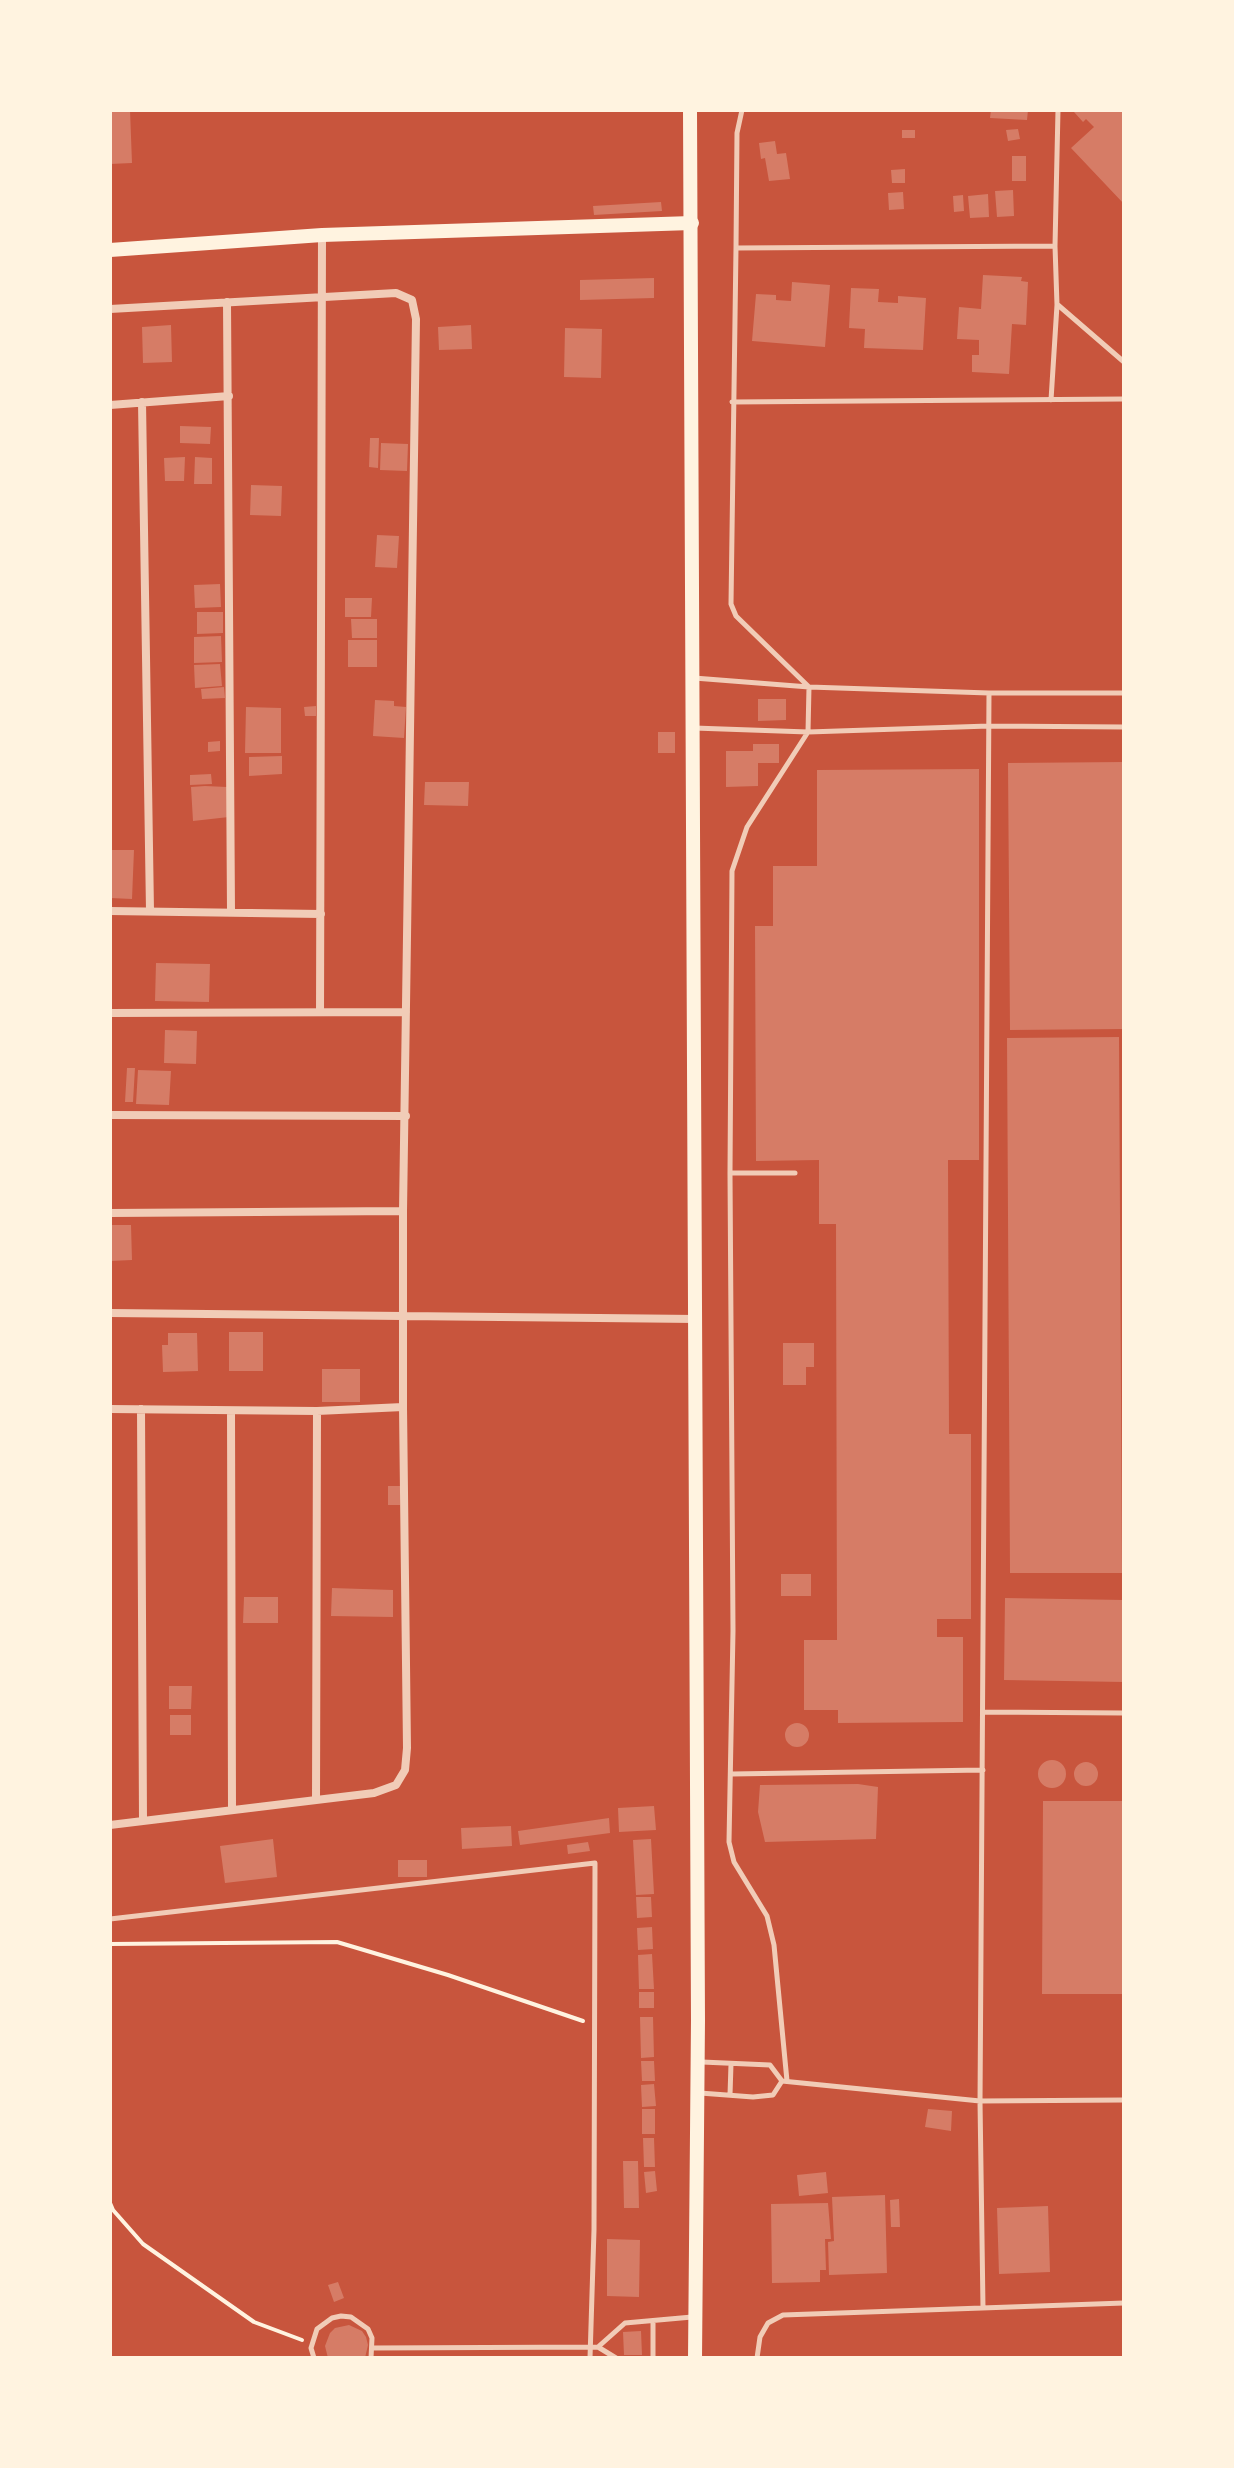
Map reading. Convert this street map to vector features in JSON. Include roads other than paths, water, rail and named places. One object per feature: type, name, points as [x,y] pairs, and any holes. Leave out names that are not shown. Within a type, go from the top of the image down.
[{"type":"main road","points":[[690,110],[698,2062],[695,2358]]},
{"type":"main road","points":[[110,250],[322,235],[692,223]]},
{"type":"street","points":[[320,1012],[322,235]]},
{"type":"street","points":[[110,309],[396,293],[412,300],[416,311],[403,1211],[405,1770],[396,1785],[386,1791],[110,1825]]},
{"type":"street","points":[[227,302],[231,911]]},
{"type":"street","points":[[110,405],[229,396]]},
{"type":"street","points":[[142,402],[150,911]]},
{"type":"street","points":[[110,911],[321,914]]},
{"type":"street","points":[[110,1013],[406,1012]]},
{"type":"street","points":[[110,1115],[406,1116]]},
{"type":"street","points":[[110,1213],[403,1211]]},
{"type":"street","points":[[110,1313],[696,1319]]},
{"type":"street","points":[[110,1409],[317,1411],[403,1407]]},
{"type":"street","points":[[141,1409],[143,1820]]},
{"type":"street","points":[[231,1411],[232,1809]]},
{"type":"street","points":[[316,1799],[317,1411]]},
{"type":"lane","points":[[697,2093],[773,2095],[784,2081],[774,1945],[767,1916],[734,1862],[729,1842],[732,1774],[732,871],[747,827],[808,732],[809,687],[733,611],[732,402],[737,133],[742,110]]},
{"type":"lane","points":[[1051,400],[1057,305],[1058,110]]},
{"type":"lane","points":[[736,248],[1055,246]]},
{"type":"lane","points":[[1057,305],[1124,362]]},
{"type":"lane","points":[[732,402],[1124,399]]},
{"type":"lane","points":[[694,678],[809,687],[989,693],[1124,693]]},
{"type":"lane","points":[[983,2308],[980,2101],[989,693]]},
{"type":"lane","points":[[694,728],[808,732],[989,726],[1124,727]]},
{"type":"lane","points":[[730,1173],[795,1173]]},
{"type":"lane","points":[[983,1712],[1124,1713]]},
{"type":"lane","points":[[732,1774],[983,1770]]},
{"type":"lane","points":[[110,1919],[595,1863],[594,2230],[590,2358]]},
{"type":"lane","points":[[698,2062],[770,2065],[784,2081],[980,2101],[1124,2100]]},
{"type":"lane","points":[[730,2095],[731,2064]]},
{"type":"lane","points":[[757,2358],[760,2337],[768,2323],[783,2315],[1124,2303]]},
{"type":"lane","points":[[314,2358],[312,2343],[317,2329],[323,2322],[341,2316],[361,2322],[368,2329],[373,2348],[371,2358]]},
{"type":"lane","points":[[598,2347],[625,2323],[694,2316]]},
{"type":"lane","points":[[653,2321],[653,2358]]},
{"type":"lane","points":[[373,2348],[589,2346],[598,2347],[616,2358]]}]
